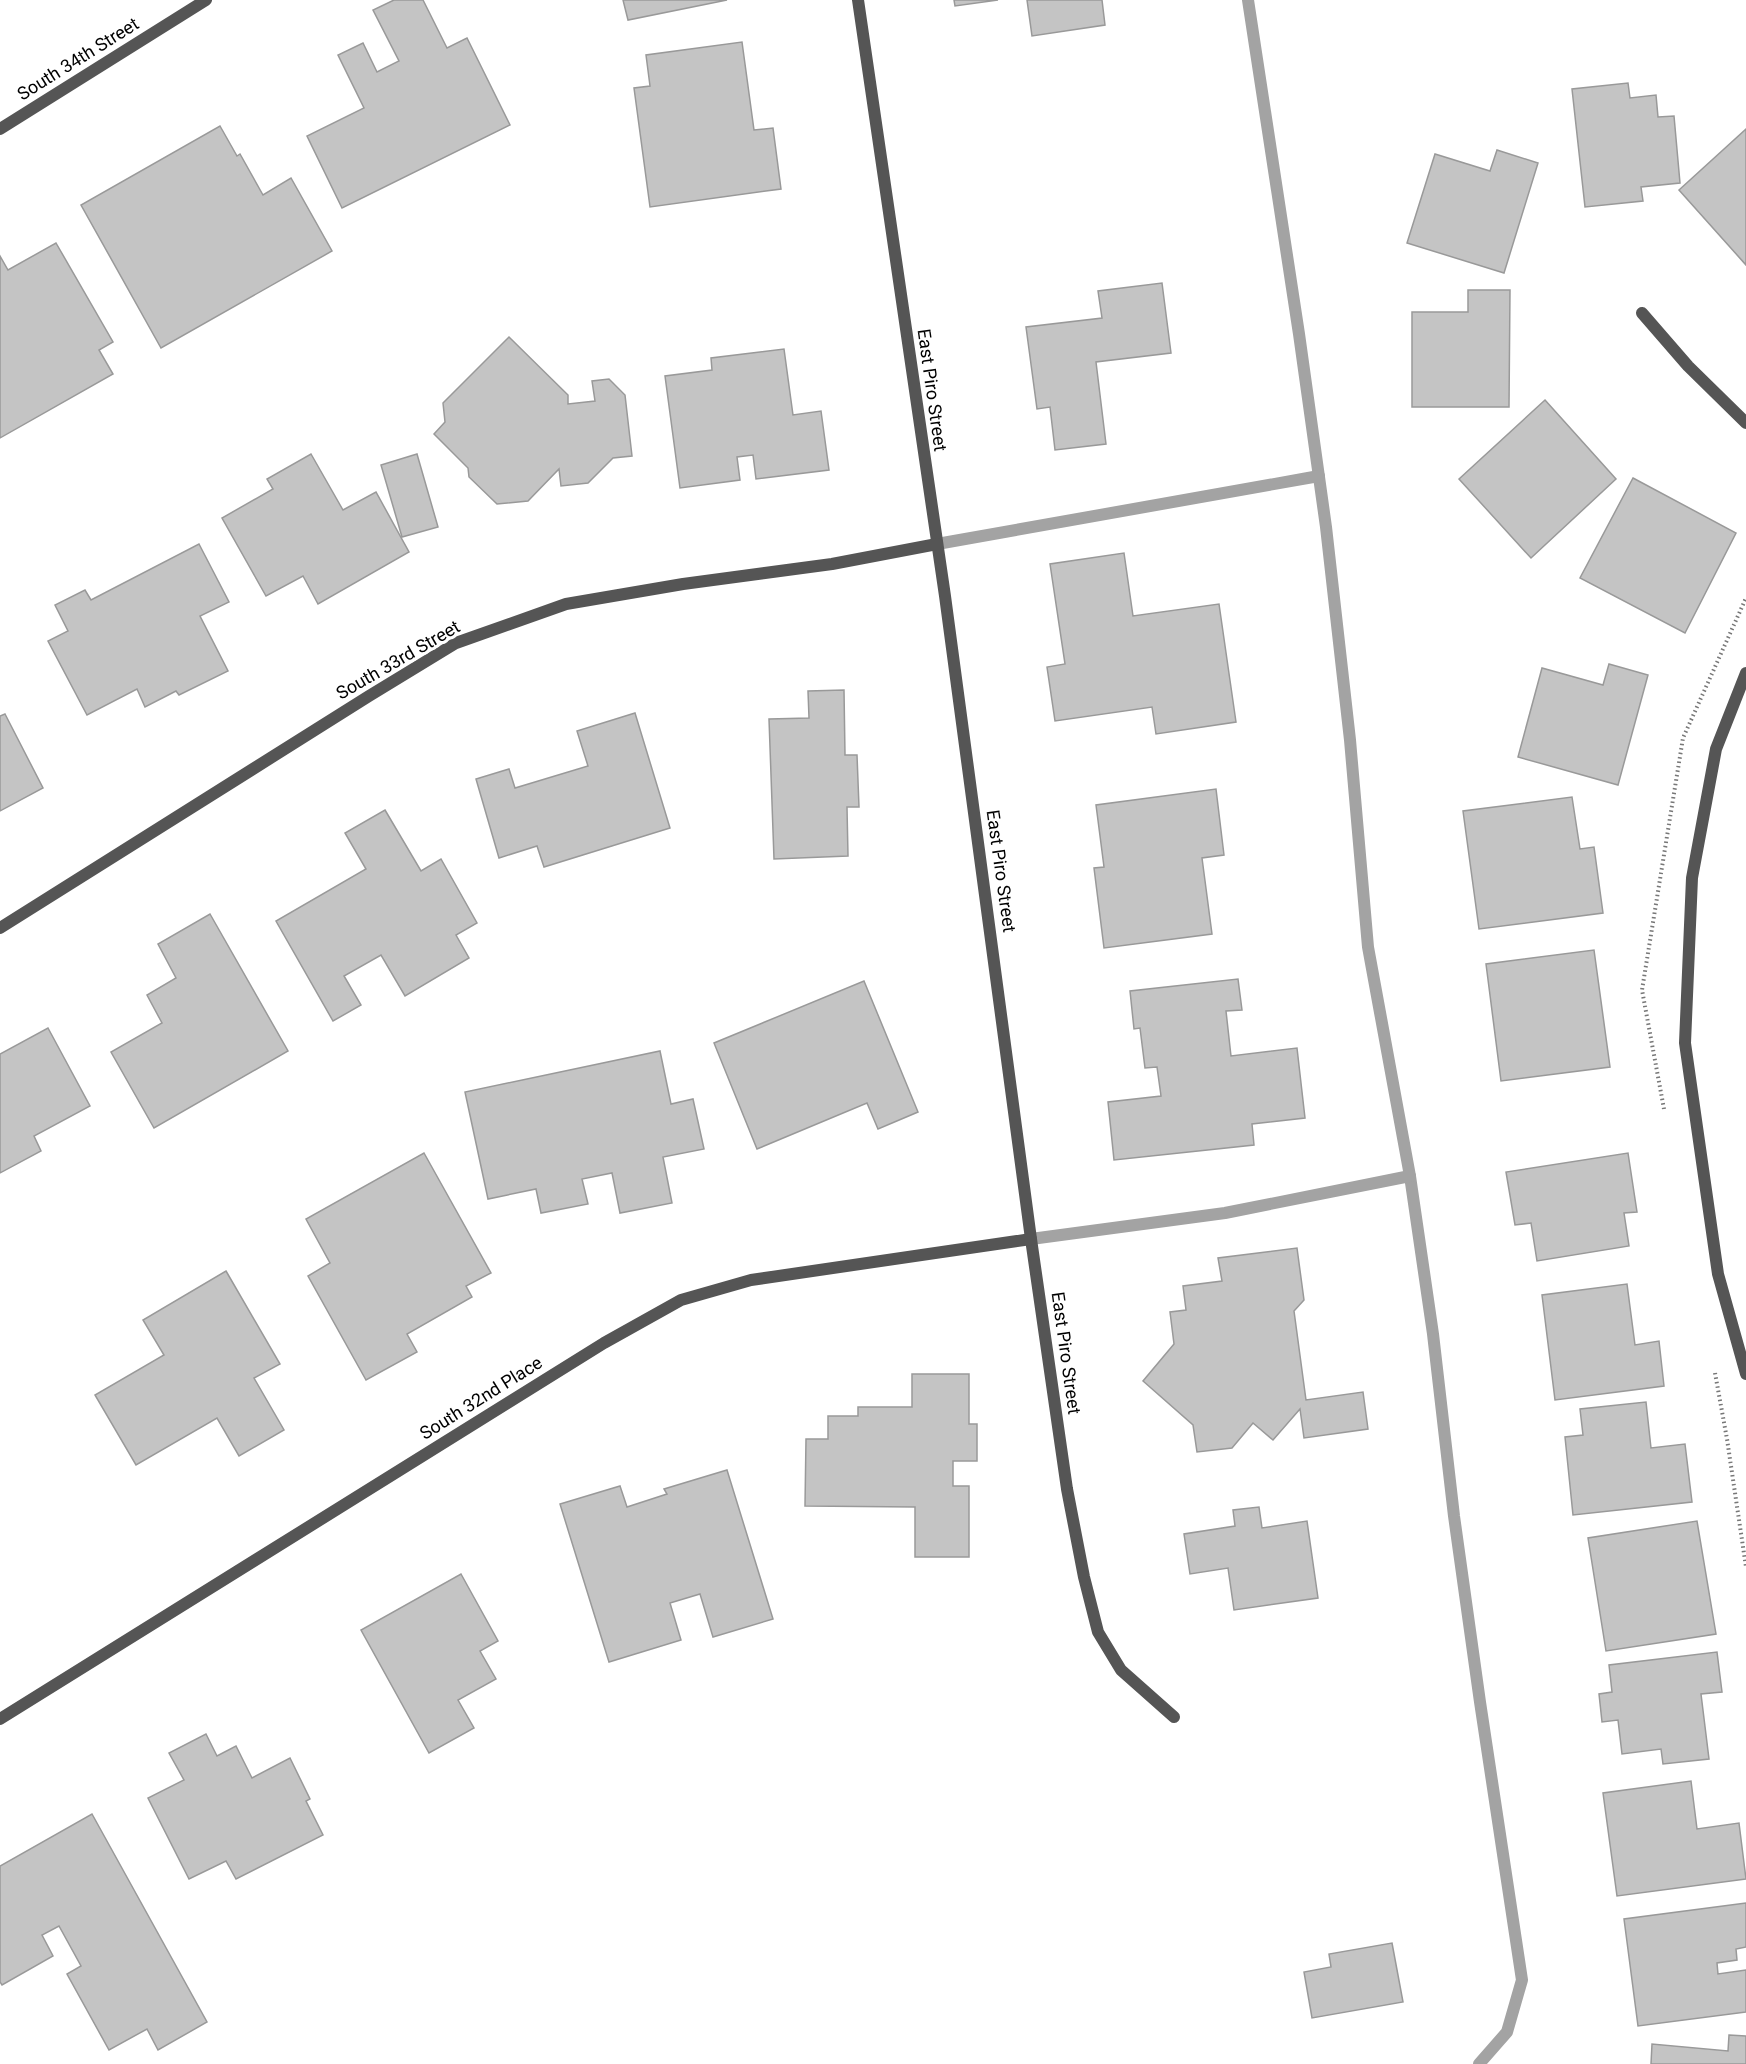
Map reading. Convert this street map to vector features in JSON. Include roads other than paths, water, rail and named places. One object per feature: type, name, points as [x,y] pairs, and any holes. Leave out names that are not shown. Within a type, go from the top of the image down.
[{"type":"street","name":"South 34th Street","points":[[0,129],[206,0]]},
{"type":"street","name":"East Piro Street","points":[[858,0],[985,882],[1031,1239],[1067,1489],[1084,1577],[1098,1632],[1121,1670],[1174,1717]]},
{"type":"street","points":[[1642,313],[1688,366],[1746,423]]},
{"type":"street","name":"South 33rd Street","points":[[0,928],[369,696],[456,644],[566,604],[683,584],[832,564],[937,544]]},
{"type":"street","points":[[1746,673],[1716,749],[1692,878],[1685,1043],[1718,1274],[1746,1374]]},
{"type":"street","name":"South 32nd Place","points":[[0,1719],[604,1343],[681,1300],[751,1280],[1031,1239]]},
{"type":"waterway","points":[[1248,0],[1326,527],[1350,740],[1368,947],[1410,1176],[1433,1334],[1454,1516],[1522,1980],[1507,2032],[1479,2064]]},
{"type":"waterway","points":[[937,544],[1319,476]]},
{"type":"waterway","points":[[1031,1239],[1225,1213],[1410,1176]]}]
